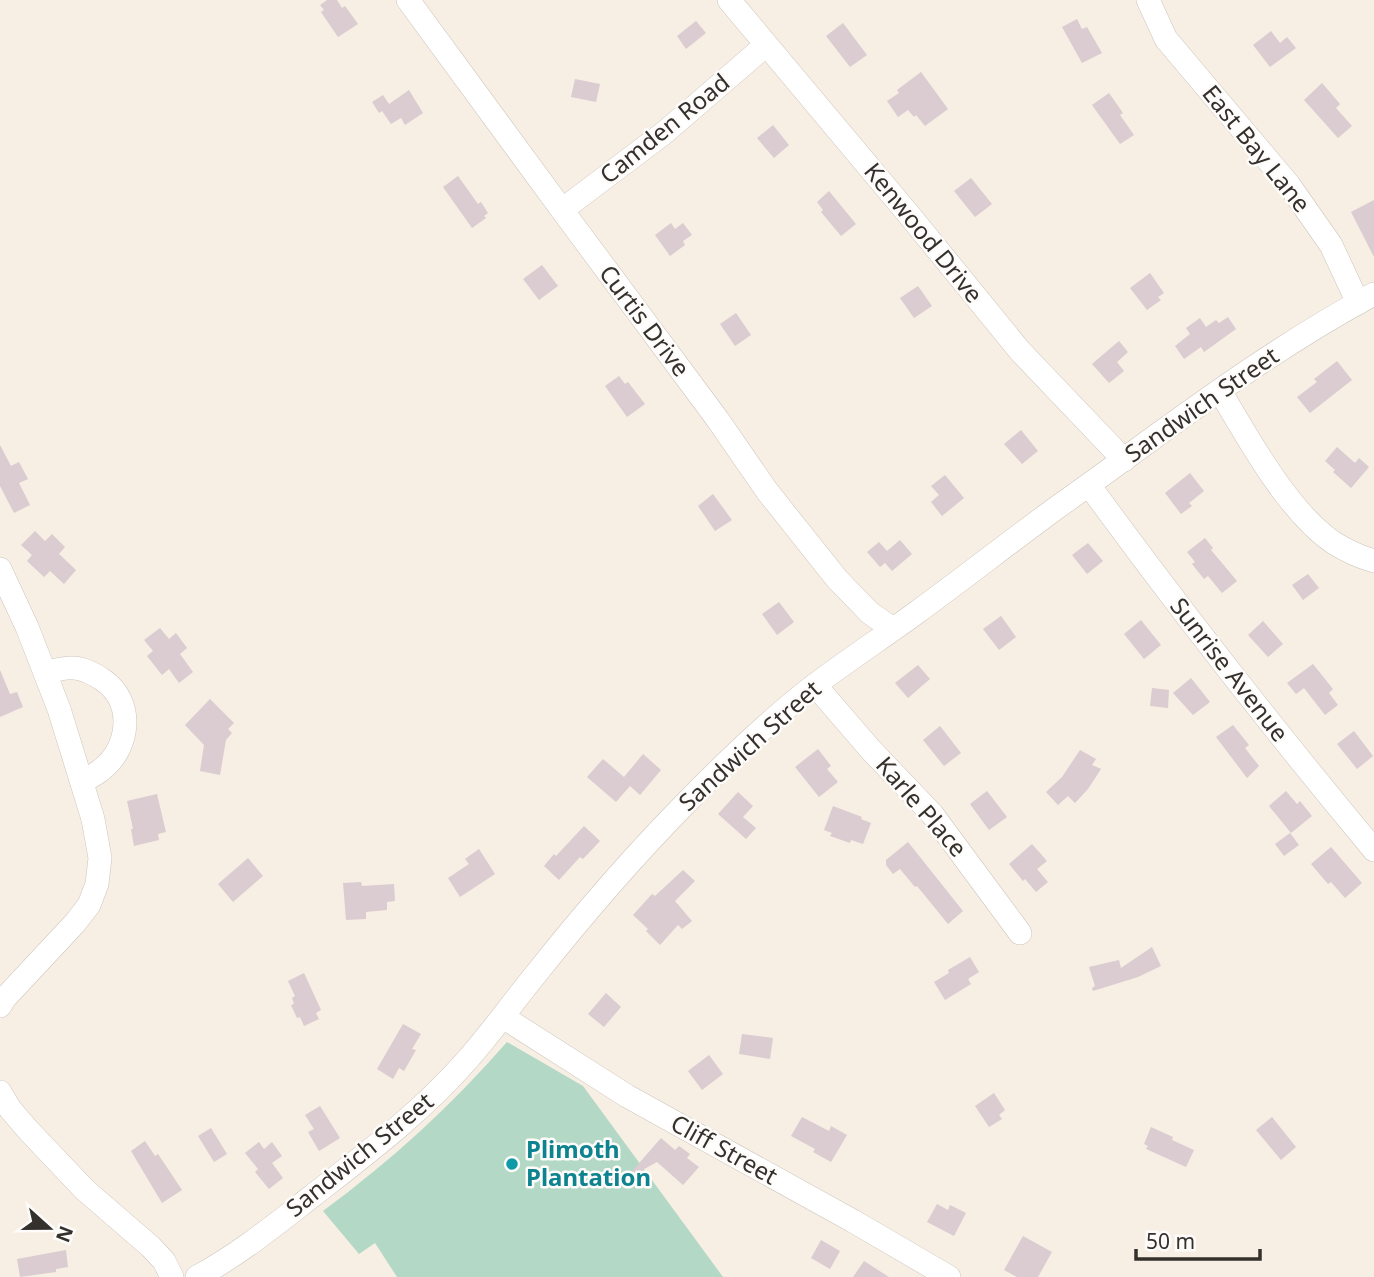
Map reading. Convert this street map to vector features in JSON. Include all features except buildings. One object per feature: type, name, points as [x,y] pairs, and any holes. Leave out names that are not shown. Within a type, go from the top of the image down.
[{"type":"street","name":"Curtis Drive","points":[[408,0],[768,491],[828,568],[870,613],[893,629]]},
{"type":"street","name":"Kenwood Drive","points":[[729,0],[1020,351],[1124,460]]},
{"type":"street","name":"East Bay Lane","points":[[1148,0],[1166,39],[1289,185],[1366,298]]},
{"type":"street","name":"Camden Road","points":[[562,210],[664,133],[766,45]]},
{"type":"street","name":"Sandwich Street","points":[[197,1277],[222,1263],[269,1229],[392,1132],[444,1086],[586,913],[667,823],[785,710],[996,552],[1220,391],[1284,347],[1366,298]]},
{"type":"street","points":[[1220,391],[1277,481],[1310,523],[1333,542],[1356,555],[1374,561]]},
{"type":"street","name":"Sunrise Avenue","points":[[1088,485],[1168,594],[1374,850]]},
{"type":"street","points":[[0,569],[46,672],[93,819],[100,858],[97,884],[89,905],[0,1006]]},
{"type":"street","points":[[46,672],[74,668],[97,676],[113,687],[125,712],[125,734],[114,756],[102,769],[82,782]]},
{"type":"street","name":"Karle Place","points":[[816,685],[871,750],[932,814],[1020,933]]},
{"type":"street","name":"Cliff Street","points":[[503,1017],[627,1096],[853,1220],[949,1277]]},
{"type":"street","points":[[0,1092],[10,1109],[29,1131],[85,1190],[151,1247],[164,1261],[172,1277]]},
{"type":"green space","name":"Plimoth Plantation","points":[[507,1042],[583,1086],[723,1277],[397,1277],[375,1243],[359,1254],[323,1211],[420,1131],[465,1088]]},
{"type":"place","name":"Plimoth Plantation","points":[[512,1164]]}]
